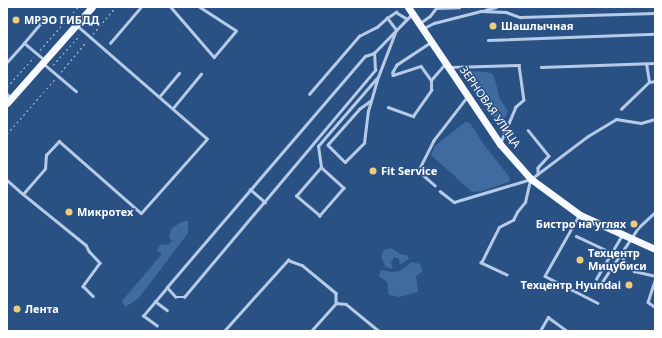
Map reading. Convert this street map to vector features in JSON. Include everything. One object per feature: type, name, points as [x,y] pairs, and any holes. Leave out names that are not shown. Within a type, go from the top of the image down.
[{"type":"main road","points":[[9,98],[44,62],[92,7]]},
{"type":"main road","name":"ЗЕРНОВАЯ УЛИЦА","points":[[408,7],[410,16],[421,26],[500,144],[531,178],[580,215],[655,249]]},
{"type":"lane","points":[[110,43],[141,7]]},
{"type":"lane","points":[[171,7],[214,57],[236,31],[199,7]]},
{"type":"lane","points":[[421,26],[436,8],[459,7]]},
{"type":"lane","points":[[421,26],[496,7]]},
{"type":"lane","points":[[481,11],[506,12],[520,17],[655,13]]},
{"type":"lane","points":[[157,326],[143,316],[155,301],[365,56],[374,53],[410,16],[396,12],[377,27],[359,36],[309,94]]},
{"type":"lane","points":[[7,62],[45,18]]},
{"type":"lane","points":[[387,18],[396,30]]},
{"type":"lane","points":[[23,194],[45,169],[46,155],[59,141],[140,213],[207,139],[76,25]]},
{"type":"lane","points":[[371,101],[360,109],[328,145],[345,162],[364,143],[368,111],[371,101],[378,77],[396,30]]},
{"type":"lane","points":[[488,40],[655,34]]},
{"type":"lane","points":[[388,107],[413,116],[432,90],[431,80],[421,66],[392,76],[397,65],[413,56],[432,42]]},
{"type":"lane","points":[[24,43],[37,54],[49,69],[76,91]]},
{"type":"lane","points":[[167,287],[176,297],[184,297],[375,70],[374,53]]},
{"type":"lane","points":[[540,67],[655,63]]},
{"type":"lane","points":[[646,64],[648,82]]},
{"type":"lane","points":[[431,80],[447,65],[519,65],[524,100],[516,107],[500,144]]},
{"type":"lane","points":[[159,97],[179,73]]},
{"type":"lane","points":[[173,108],[202,74]]},
{"type":"lane","points":[[321,167],[296,196],[320,216],[344,188],[321,167],[318,146],[378,77]]},
{"type":"lane","points":[[622,109],[648,82],[655,81]]},
{"type":"lane","points":[[434,186],[418,171],[432,141],[468,96]]},
{"type":"lane","points":[[440,191],[454,202],[531,178],[588,136],[616,119],[640,123],[655,119]]},
{"type":"lane","points":[[528,130],[549,156],[538,168],[538,173]]},
{"type":"lane","points":[[507,275],[482,263],[499,227],[513,220],[525,202],[527,187],[531,178]]},
{"type":"lane","points":[[7,180],[86,245],[89,251],[100,262],[83,286],[93,296]]},
{"type":"lane","points":[[250,189],[264,202]]},
{"type":"lane","points":[[602,282],[630,238],[655,212]]},
{"type":"lane","points":[[580,215],[545,276],[598,303]]},
{"type":"lane","points":[[596,279],[622,235]]},
{"type":"lane","points":[[576,236],[611,252]]},
{"type":"lane","points":[[621,254],[626,264],[634,271],[655,276]]},
{"type":"lane","points":[[224,331],[288,260],[302,265],[336,293],[336,303],[311,331]]},
{"type":"lane","points":[[655,281],[648,302],[655,307]]},
{"type":"lane","points":[[155,301],[167,310]]},
{"type":"lane","points":[[336,303],[346,304],[379,331]]},
{"type":"lane","points":[[540,331],[548,317],[567,331]]},
{"type":"path","points":[[7,87],[78,7]]},
{"type":"path","points":[[7,134],[116,7]]},
{"type":"path","points":[[49,69],[83,31]]},
{"type":"shaded area","points":[[476,71],[491,73],[494,76],[500,99],[508,111],[501,128],[463,74]]},
{"type":"shaded area","points":[[465,122],[470,123],[482,142],[510,178],[509,182],[482,191],[472,192],[431,155],[435,146]]},
{"type":"shaded area","points":[[183,221],[188,221],[188,233],[138,299],[125,307],[122,301],[162,254],[157,250],[161,244],[168,245],[172,241],[169,236],[172,228]]},
{"type":"shaded area","points":[[391,248],[400,254],[407,255],[409,259],[400,265],[399,259],[394,257],[391,263],[393,269],[386,267],[381,257],[384,250]]},
{"type":"shaded area","points":[[412,262],[420,264],[423,271],[416,276],[418,292],[399,297],[389,295],[387,282],[379,276],[381,270],[392,272],[400,271]]},
{"type":"place","name":"МРЭО ГИБДД","points":[[16,20]]},
{"type":"place","name":"Шашлычная","points":[[493,26]]},
{"type":"place","name":"Fit Service","points":[[373,171]]},
{"type":"place","name":"Микротех","points":[[69,212]]},
{"type":"place","name":"Бистро на углях","points":[[634,224]]},
{"type":"place","name":"Техцентр Мицубиси","points":[[580,260]]},
{"type":"place","name":"Техцентр Hyundai","points":[[629,285]]},
{"type":"place","name":"Лента","points":[[17,309]]}]
